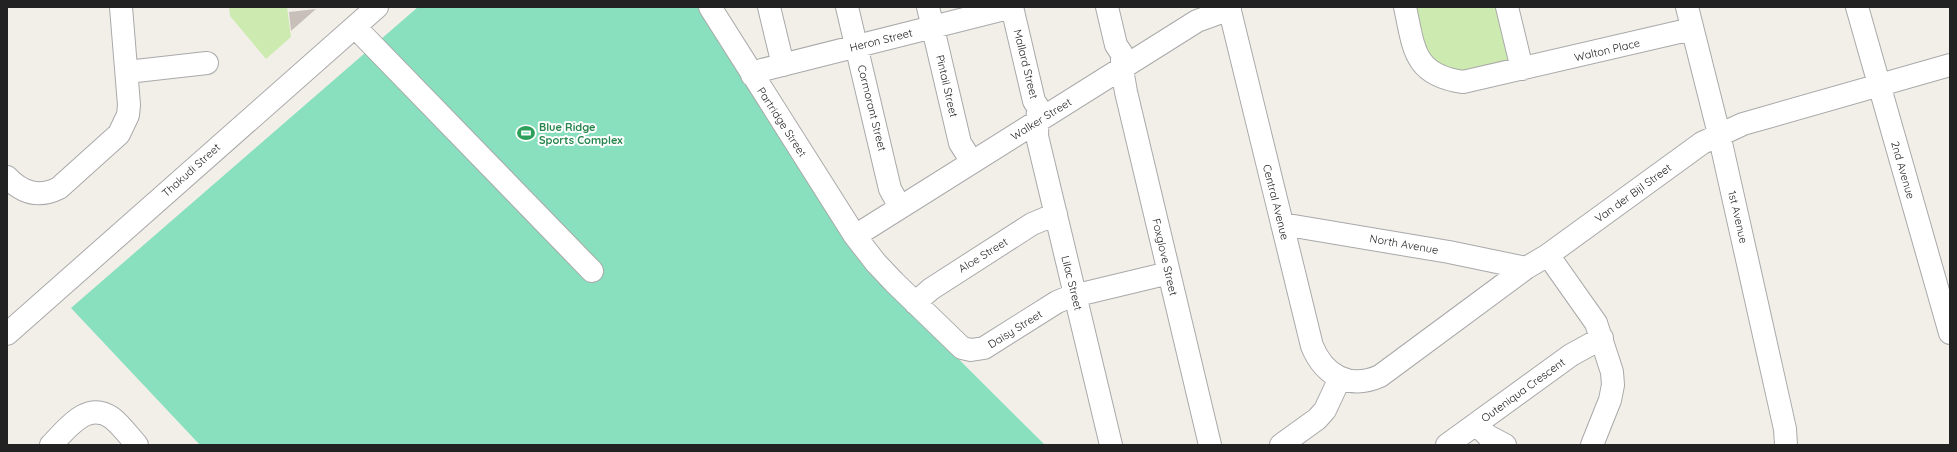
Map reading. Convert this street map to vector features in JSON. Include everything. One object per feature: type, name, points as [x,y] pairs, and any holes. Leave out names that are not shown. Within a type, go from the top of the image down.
[{"type":"street","points":[[7,177],[15,186],[31,193],[50,192],[59,188],[113,141],[125,125],[129,105],[121,7]]},
{"type":"street","name":"Thakudi Street","points":[[7,334],[377,7]]},
{"type":"street","name":"Partridge Street","points":[[710,7],[752,76],[856,236]]},
{"type":"street","points":[[769,7],[783,65]]},
{"type":"street","name":"Cormorant Street","points":[[847,7],[890,189],[900,207]]},
{"type":"street","name":"Heron Street","points":[[752,76],[762,70],[857,46],[930,17],[1012,7]]},
{"type":"street","name":"Mallard Street","points":[[1012,7],[1034,101],[1038,107],[1037,122]]},
{"type":"street","name":"Foxglove Street","points":[[1107,7],[1116,45],[1122,54],[1122,69],[1210,445]]},
{"type":"street","name":"Walton Place","points":[[1405,7],[1415,52],[1422,64],[1435,74],[1448,80],[1463,82],[1522,70],[1692,29]]},
{"type":"street","points":[[1507,7],[1522,70]]},
{"type":"street","name":"1st Avenue","points":[[1687,7],[1719,134],[1785,437]]},
{"type":"street","name":"2nd Avenue","points":[[1857,7],[1950,332]]},
{"type":"street","name":"Walker Street","points":[[856,236],[1197,21],[1230,8]]},
{"type":"street","name":"Central Avenue","points":[[1230,8],[1312,346],[1321,364],[1344,379]]},
{"type":"street","name":"Pintail Street","points":[[930,17],[960,143],[972,162]]},
{"type":"street","points":[[355,27],[592,271]]},
{"type":"street","points":[[127,72],[207,63]]},
{"type":"street","name":"Van der Bijl Street","points":[[1344,379],[1371,380],[1380,376],[1526,268],[1548,255],[1702,143],[1719,134],[1743,124],[1950,65]]},
{"type":"street","name":"Lilac Street","points":[[1037,122],[1037,136],[1112,445]]},
{"type":"street","name":"Aloe Street","points":[[915,303],[931,288],[1026,228],[1056,214]]},
{"type":"street","name":"North Avenue","points":[[1282,224],[1449,252],[1526,268]]},
{"type":"street","name":"Daisy Street","points":[[856,236],[876,263],[915,303],[959,345],[971,350],[984,348],[1057,302],[1075,296],[1169,273]]},
{"type":"street","points":[[1548,255],[1592,316],[1602,338],[1612,372],[1613,385],[1610,400],[1592,445]]},
{"type":"street","name":"Outeniqua Crescent","points":[[1447,445],[1571,355],[1602,338]]},
{"type":"street","points":[[1281,445],[1317,420],[1344,379]]},
{"type":"street","points":[[51,445],[79,418],[87,413],[95,412],[112,418],[137,445]]},
{"type":"street","points":[[1476,424],[1488,436],[1505,445]]},
{"type":"green space","points":[[229,7],[287,7],[291,37],[266,59],[230,16]]},
{"type":"green space","name":"Blue Ridge Sports Complex","points":[[418,7],[699,7],[858,259],[1045,445],[200,445],[71,308]]},
{"type":"green space","points":[[1412,7],[1499,7],[1509,59],[1504,65],[1457,74],[1429,60]]},
{"type":"building","points":[[316,9],[291,31],[289,12]]},
{"type":"place","name":"Blue Ridge Sports Complex","points":[[526,133]]}]
